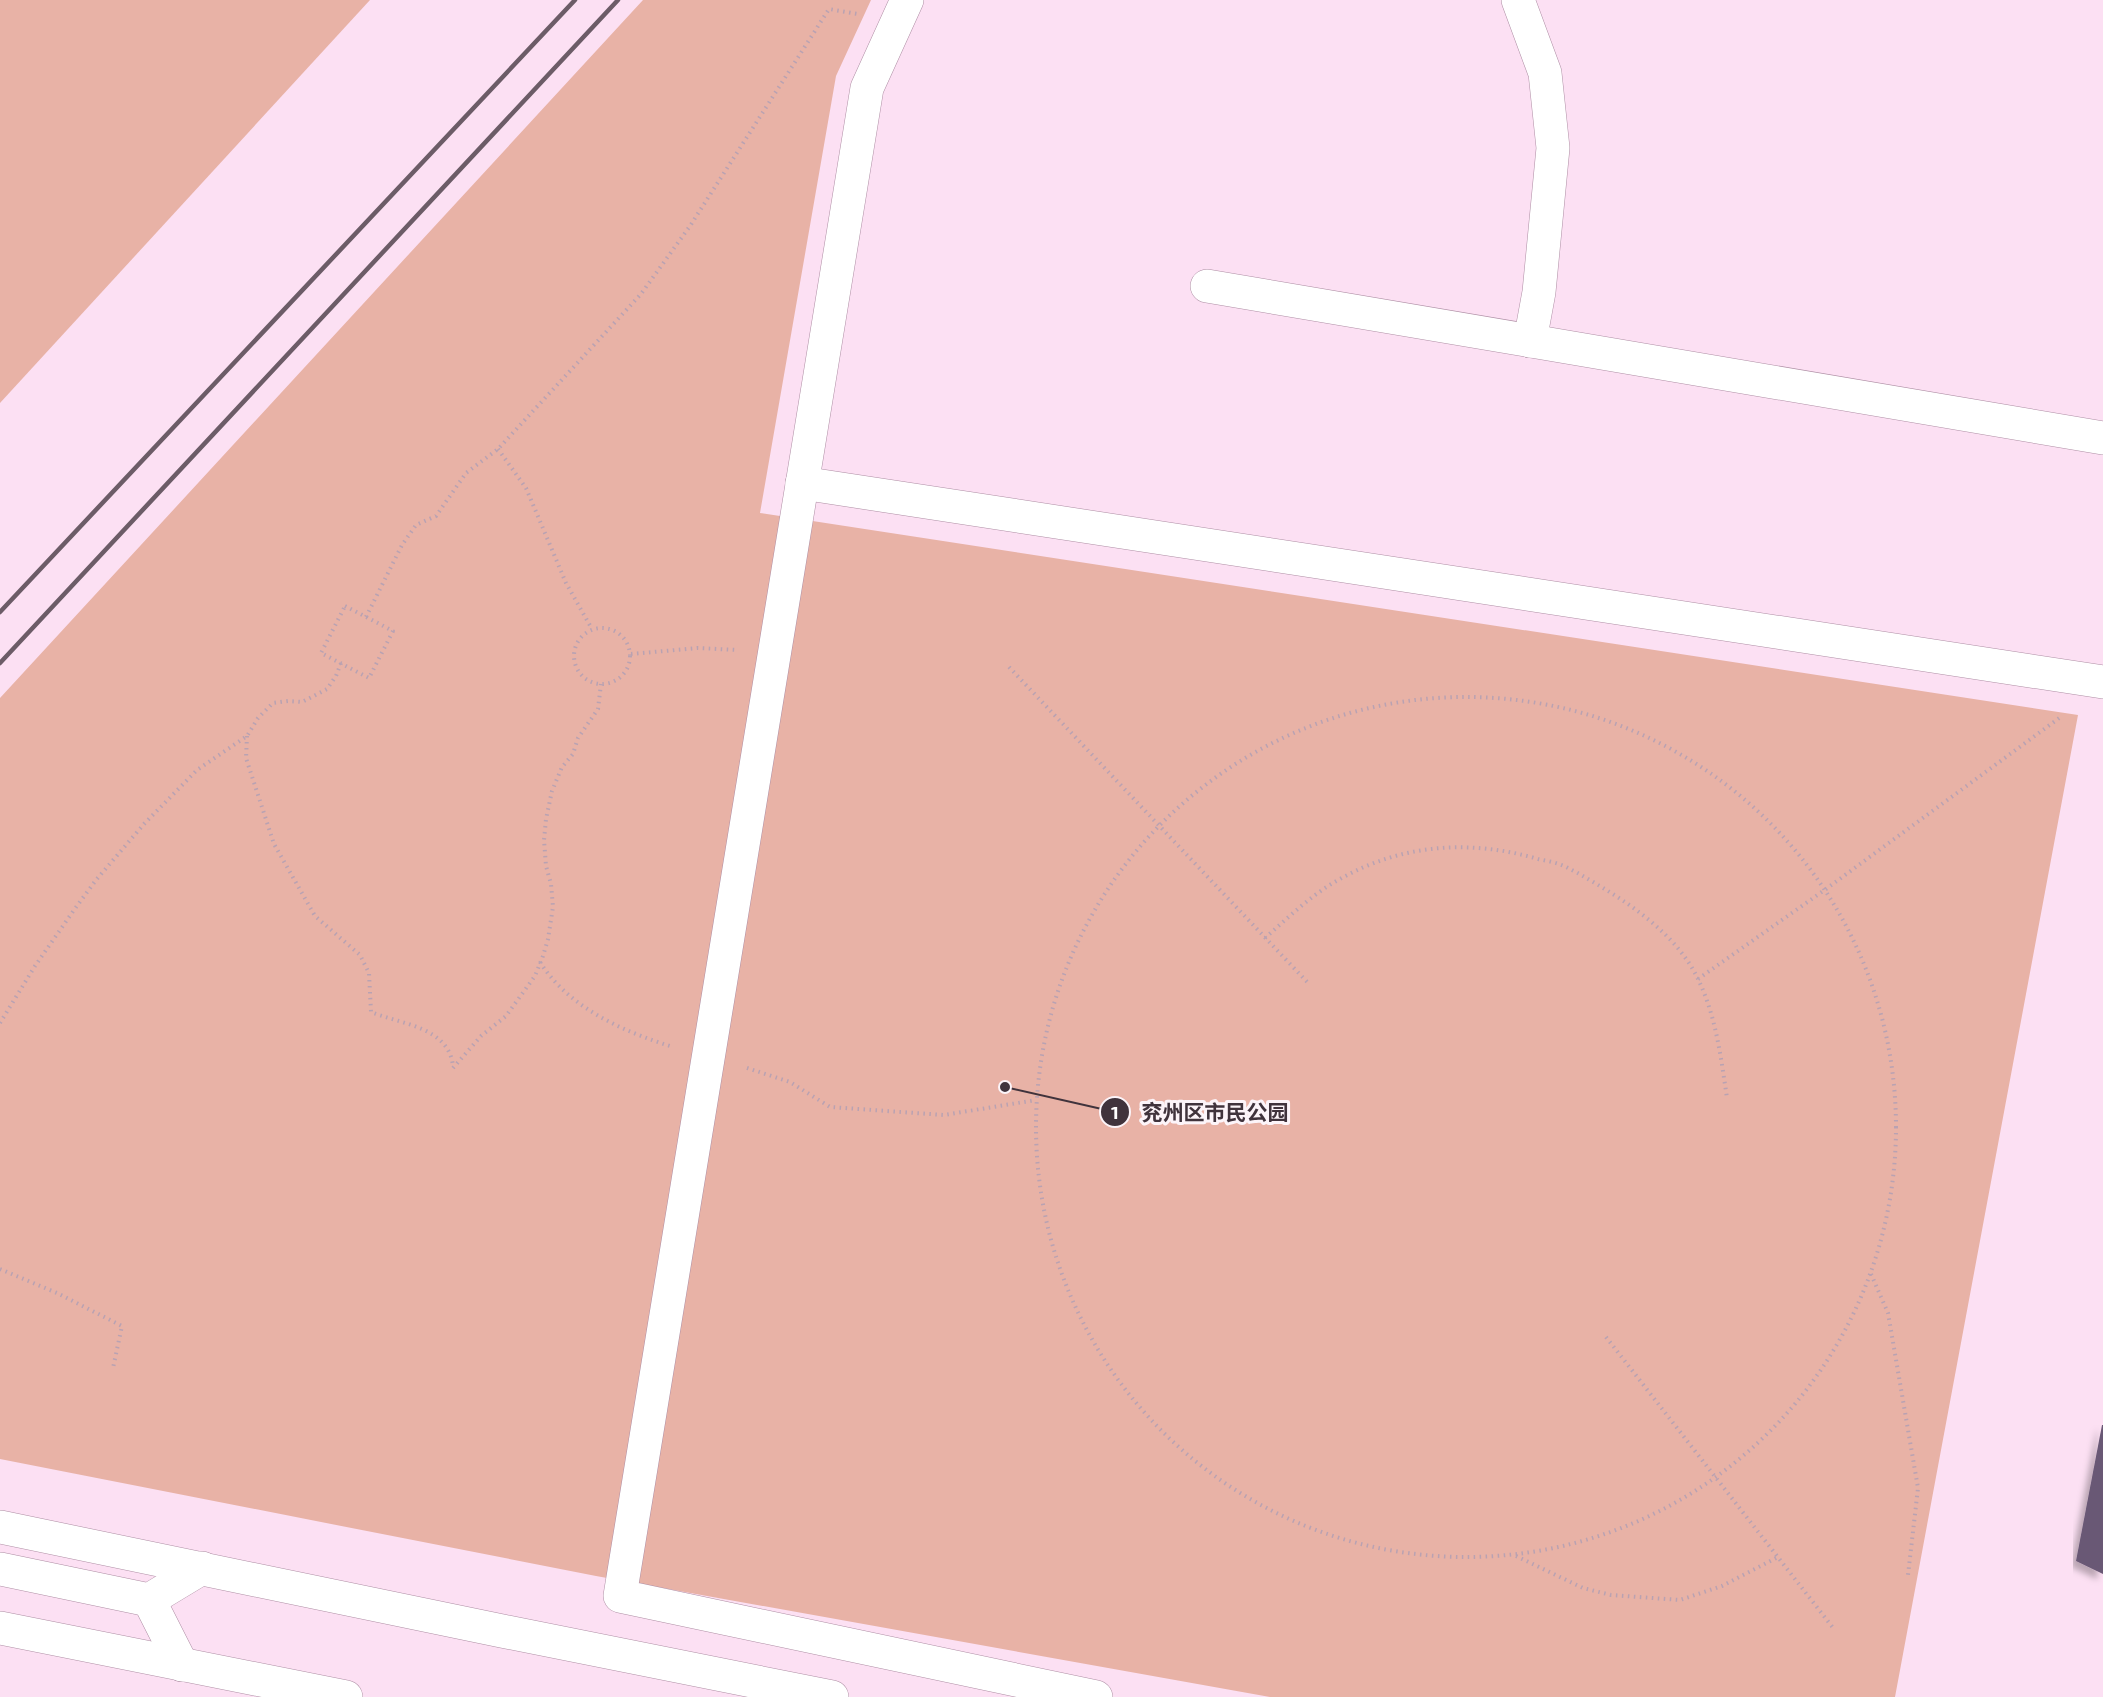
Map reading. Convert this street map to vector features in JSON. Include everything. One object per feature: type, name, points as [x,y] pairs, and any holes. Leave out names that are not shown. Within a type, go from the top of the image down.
[{"type":"street","points":[[1518,0],[1545,73],[1553,148],[1539,292],[1530,341]]},
{"type":"street","points":[[902,10],[867,88],[620,1596],[1096,1697]]},
{"type":"street","points":[[1207,286],[2103,438]]},
{"type":"street","points":[[802,483],[2103,682]]},
{"type":"street","points":[[0,1527],[832,1697]]},
{"type":"street","points":[[0,1569],[149,1600],[202,1568]]},
{"type":"street","points":[[149,1600],[182,1665]]},
{"type":"street","points":[[0,1628],[346,1697]]},
{"type":"path","points":[[366,617],[402,545],[416,525],[436,516],[466,473],[498,449],[641,294],[690,226],[829,9],[902,10]]},
{"type":"path","points":[[498,449],[525,488],[566,583],[592,629]]},
{"type":"path","points":[[345,606],[366,617],[393,631],[369,678],[321,653],[345,606]]},
{"type":"path","points":[[600,627],[618,632],[624,638],[631,654],[626,671],[619,679],[611,683],[591,682],[576,670],[573,661],[573,651],[577,641],[583,634],[600,627]]},
{"type":"path","points":[[631,654],[698,648],[774,653]]},
{"type":"path","points":[[0,1023],[74,909],[144,824],[197,770],[247,736],[258,718],[273,703],[302,702],[327,689],[341,663]]},
{"type":"path","points":[[1010,667],[1310,986]]},
{"type":"path","points":[[247,736],[246,758],[273,843],[315,916],[360,955],[369,973],[370,1012],[407,1022],[438,1037],[452,1055],[453,1068],[475,1042],[506,1016],[535,976],[548,939],[553,907],[544,840],[552,791],[562,766],[573,754],[578,738],[598,709],[600,684]]},
{"type":"path","points":[[1523,699],[1611,721],[1693,761],[1765,816],[1826,889],[1866,965],[1892,1051],[1899,1142],[1886,1231],[1856,1316],[1808,1393],[1745,1458],[1670,1509],[1530,1555],[1382,1552],[1244,1499],[1131,1403],[1057,1275],[1031,1131],[1055,985],[1126,856],[1238,759],[1376,705],[1523,699]]},
{"type":"path","points":[[1698,979],[1826,889],[2065,714]]},
{"type":"path","points":[[1265,938],[1303,903],[1339,879],[1377,861],[1421,849],[1466,847],[1513,851],[1567,867],[1649,919],[1680,952],[1698,979],[1715,1029],[1727,1098]]},
{"type":"path","points":[[540,962],[558,987],[607,1020],[645,1038],[686,1051],[709,1055],[790,1082],[830,1107],[944,1115],[1036,1100]]},
{"type":"path","points":[[0,1269],[57,1293],[122,1326],[113,1368]]},
{"type":"path","points":[[1871,1274],[1888,1313],[1918,1488],[1908,1575]]},
{"type":"path","points":[[1606,1337],[1834,1629]]},
{"type":"path","points":[[1512,1555],[1583,1588],[1611,1595],[1680,1600],[1722,1586],[1779,1557]]},
{"type":"shaded area","points":[[0,0],[370,0],[0,403]]},
{"type":"shaded area","points":[[643,0],[871,0],[836,76],[760,513],[2078,715],[1895,1697],[1270,1697],[596,1576],[0,1459],[0,698]]},
{"type":"building","points":[[2103,1425],[2103,1574],[2076,1561]]},
{"type":"railway","points":[[0,612],[575,0]]},
{"type":"railway","points":[[0,663],[618,0]]},
{"type":"place","name":"兖州区市民公园","points":[[1005,1087]]}]
